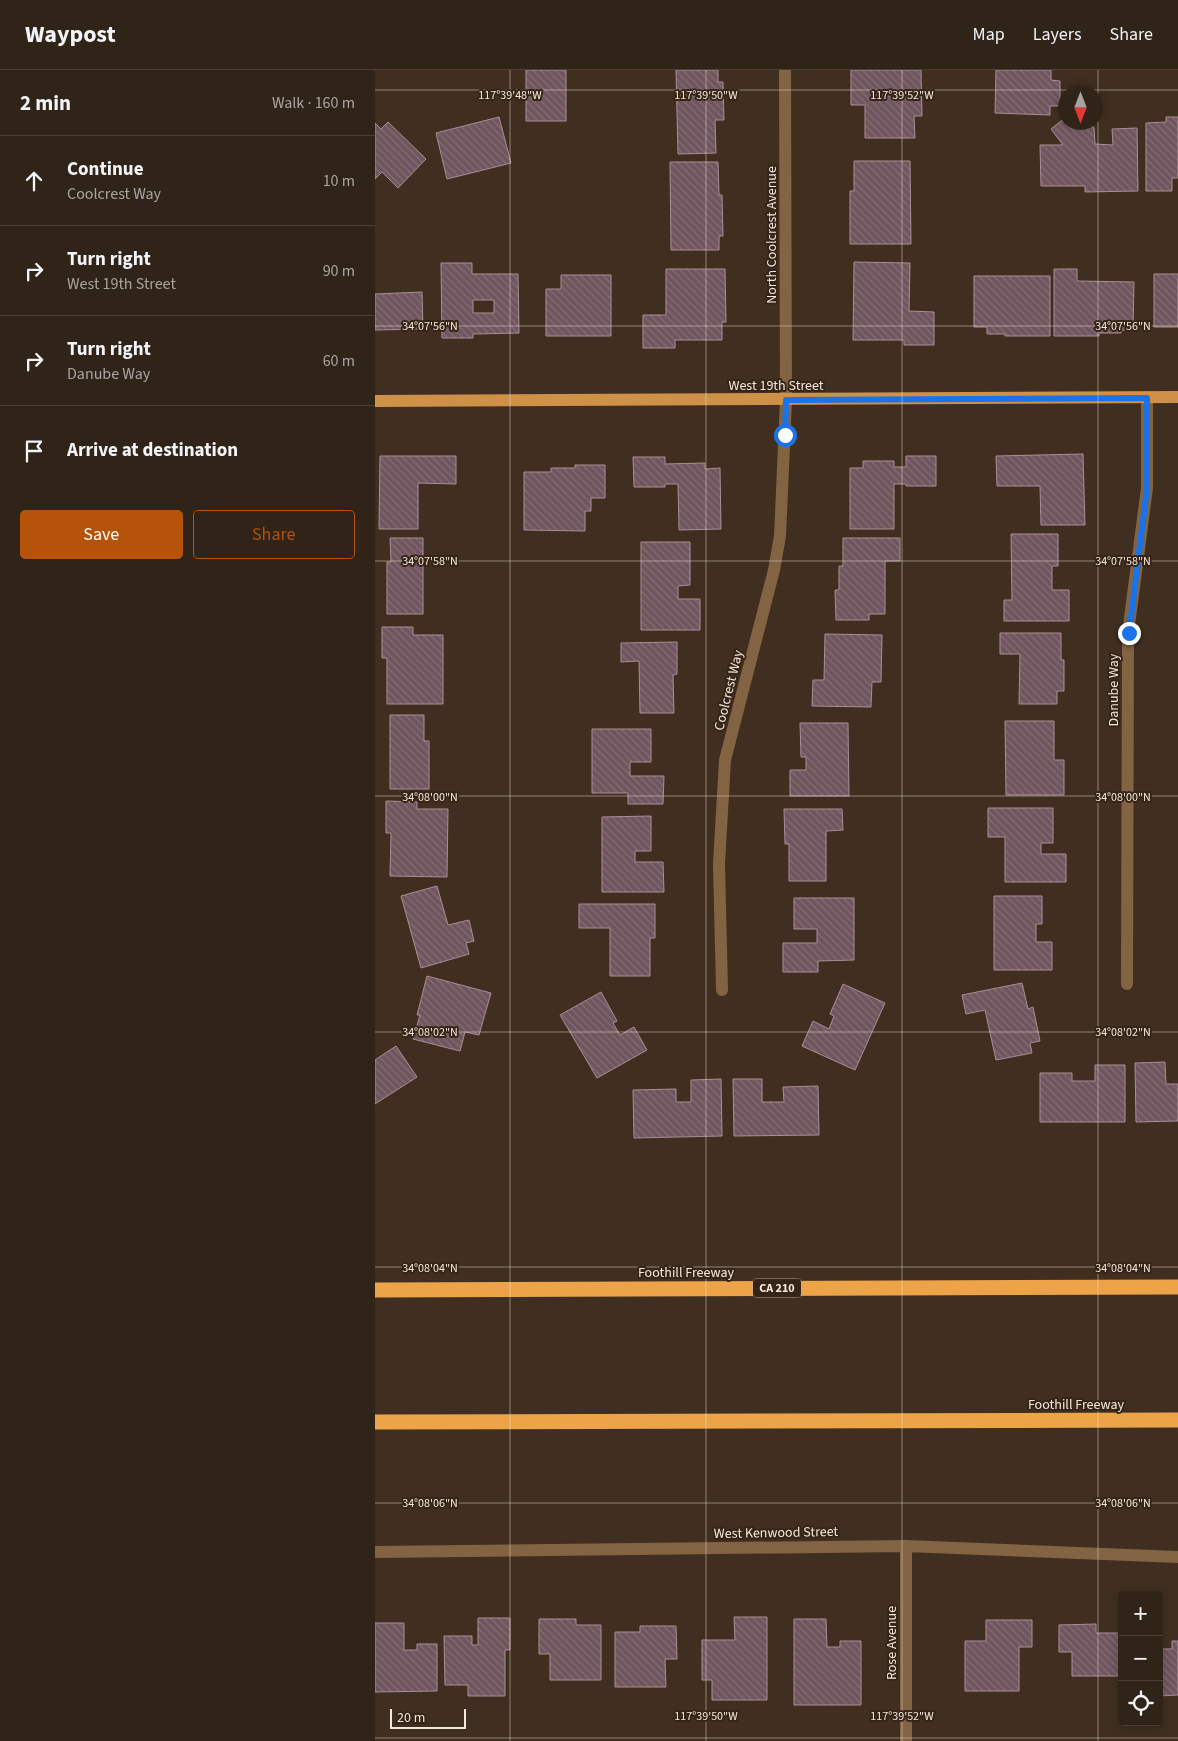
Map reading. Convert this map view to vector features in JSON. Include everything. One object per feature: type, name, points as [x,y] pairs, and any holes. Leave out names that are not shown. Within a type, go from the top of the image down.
[{"type":"highway","name":"Foothill Freeway","points":[[375,1290],[1178,1286]]},
{"type":"highway","name":"Foothill Freeway","points":[[375,1422],[1178,1420]]},
{"type":"main road","name":"West 19th Street","points":[[375,401],[1178,398]]},
{"type":"street","name":"North Coolcrest Avenue","points":[[785,70],[786,400]]},
{"type":"street","name":"Danube Way","points":[[1127,984],[1129,633],[1147,488],[1147,398]]},
{"type":"street","name":"Coolcrest Way","points":[[723,990],[719,864],[725,760],[774,570],[780,536],[786,400]]},
{"type":"street","name":"West Kenwood Street","points":[[375,1552],[906,1546],[1178,1557]]},
{"type":"street","name":"Rose Avenue","points":[[906,1546],[906,1741]]},
{"type":"building","points":[[526,70],[566,70],[566,121],[526,121]]},
{"type":"building","points":[[676,70],[718,70],[718,82],[723,82],[724,120],[715,120],[716,153],[678,154]]},
{"type":"building","points":[[851,70],[921,70],[922,116],[914,116],[915,138],[865,138],[865,105],[851,105]]},
{"type":"building","points":[[996,70],[1051,70],[1051,80],[1060,81],[1060,85],[1058,85],[1058,106],[1050,106],[1050,115],[995,113]]},
{"type":"building","points":[[499,117],[511,163],[447,179],[436,133]]},
{"type":"building","points":[[1166,117],[1178,117],[1178,178],[1172,178],[1172,191],[1146,191],[1146,123],[1166,122]]},
{"type":"building","points":[[388,122],[426,159],[398,188],[382,172],[375,179],[375,123],[381,129]]},
{"type":"building","points":[[1058,124],[1058,130],[1094,130],[1095,144],[1113,145],[1112,129],[1137,128],[1138,191],[1085,192],[1085,186],[1041,186],[1040,145],[1063,145],[1051,129]]},
{"type":"building","points":[[854,161],[910,161],[911,244],[850,244],[850,191],[854,191]]},
{"type":"building","points":[[670,162],[718,162],[719,195],[722,195],[723,236],[719,236],[719,250],[671,250]]},
{"type":"building","points":[[854,262],[910,263],[909,311],[934,312],[934,345],[904,345],[904,340],[853,340]]},
{"type":"building","points":[[441,263],[472,263],[472,274],[518,274],[519,333],[473,334],[473,338],[442,338]],"holes":[[[473,300],[494,300],[494,313],[473,313]]]},
{"type":"building","points":[[666,269],[725,269],[726,322],[722,322],[722,340],[675,340],[675,348],[643,348],[643,315],[666,315]]},
{"type":"building","points":[[1054,269],[1077,269],[1077,281],[1134,282],[1133,330],[1121,330],[1121,333],[1099,333],[1099,336],[1054,336]]},
{"type":"building","points":[[1154,274],[1178,274],[1178,327],[1154,327]]},
{"type":"building","points":[[561,275],[611,275],[611,336],[546,336],[546,289],[561,289]]},
{"type":"building","points":[[974,276],[1050,276],[1050,336],[987,334],[987,327],[974,327]]},
{"type":"building","points":[[422,292],[423,329],[375,330],[375,294]]},
{"type":"building","points":[[1083,454],[1085,525],[1041,525],[1040,486],[997,486],[996,456]]},
{"type":"building","points":[[380,456],[456,456],[456,484],[418,483],[418,529],[379,529]]},
{"type":"building","points":[[906,456],[936,456],[936,486],[894,484],[894,529],[850,529],[850,468],[863,468],[863,461],[894,461],[894,467],[906,467]]},
{"type":"building","points":[[633,457],[665,457],[665,464],[705,463],[705,469],[720,468],[721,529],[679,530],[678,484],[665,484],[665,487],[634,487]]},
{"type":"building","points":[[575,465],[605,465],[605,498],[591,498],[591,511],[585,511],[585,531],[524,530],[524,472],[551,472],[551,468],[575,468]]},
{"type":"building","points":[[1011,534],[1058,534],[1058,566],[1052,566],[1052,590],[1069,590],[1069,621],[1004,621],[1004,600],[1012,600]]},
{"type":"building","points":[[390,538],[423,538],[423,614],[387,614],[387,562],[391,562]]},
{"type":"building","points":[[843,538],[900,538],[900,561],[885,561],[885,614],[869,614],[869,620],[836,620],[835,590],[839,590],[839,566],[843,566]]},
{"type":"building","points":[[641,542],[690,542],[690,585],[678,586],[678,599],[700,599],[700,630],[641,630]]},
{"type":"building","points":[[382,627],[413,627],[413,635],[443,635],[443,704],[387,704],[387,658],[382,658]]},
{"type":"building","points":[[1000,633],[1061,633],[1061,660],[1064,660],[1064,691],[1057,691],[1057,704],[1019,704],[1020,654],[1000,654]]},
{"type":"building","points":[[825,634],[882,635],[881,682],[872,682],[871,707],[812,706],[813,680],[824,680]]},
{"type":"building","points":[[677,642],[677,674],[673,675],[674,713],[640,713],[639,661],[621,662],[621,643]]},
{"type":"building","points":[[390,715],[424,715],[424,741],[429,741],[429,789],[390,789]]},
{"type":"building","points":[[1005,721],[1054,721],[1054,760],[1064,760],[1064,795],[1006,795]]},
{"type":"building","points":[[800,723],[848,723],[849,796],[790,796],[790,770],[806,770],[806,757],[801,757]]},
{"type":"building","points":[[592,729],[651,729],[651,762],[630,762],[630,776],[664,776],[663,804],[628,804],[628,793],[592,793]]},
{"type":"building","points":[[386,801],[417,802],[417,809],[448,809],[447,877],[390,876],[391,833],[386,833]]},
{"type":"building","points":[[988,808],[1053,808],[1053,843],[1041,843],[1041,854],[1066,854],[1066,882],[1005,882],[1005,837],[988,837]]},
{"type":"building","points":[[784,809],[842,809],[843,830],[826,831],[826,881],[789,881],[789,844],[785,844]]},
{"type":"building","points":[[651,816],[651,851],[635,851],[635,862],[663,862],[664,892],[602,892],[602,817]]},
{"type":"building","points":[[437,886],[448,925],[469,920],[474,941],[466,943],[469,954],[421,968],[401,896]]},
{"type":"building","points":[[994,896],[1042,896],[1042,924],[1036,924],[1036,942],[1052,942],[1052,970],[994,970]]},
{"type":"building","points":[[794,898],[854,898],[854,960],[818,961],[818,972],[783,972],[783,943],[817,943],[817,929],[794,929]]},
{"type":"building","points":[[579,904],[655,904],[655,938],[650,938],[650,976],[610,976],[610,928],[579,928]]},
{"type":"building","points":[[427,976],[491,993],[479,1035],[465,1032],[460,1051],[413,1039],[420,1015],[417,1015]]},
{"type":"building","points":[[1022,983],[1028,1009],[1033,1007],[1040,1041],[1030,1043],[1032,1053],[996,1060],[985,1010],[966,1014],[962,995]]},
{"type":"building","points":[[843,984],[885,1003],[855,1070],[802,1046],[813,1021],[829,1029],[834,1016],[830,1014]]},
{"type":"building","points":[[601,992],[617,1021],[613,1023],[620,1035],[634,1027],[647,1050],[597,1078],[560,1015]]},
{"type":"building","points":[[396,1046],[417,1077],[375,1104],[375,1060]]},
{"type":"building","points":[[1165,1062],[1166,1084],[1178,1084],[1178,1121],[1136,1122],[1135,1063]]},
{"type":"building","points":[[1095,1065],[1125,1065],[1125,1122],[1040,1122],[1040,1073],[1072,1073],[1072,1081],[1095,1081]]},
{"type":"building","points":[[721,1079],[722,1136],[634,1138],[633,1090],[676,1089],[676,1102],[691,1102],[691,1080]]},
{"type":"building","points":[[733,1079],[762,1079],[762,1102],[784,1102],[783,1087],[818,1086],[819,1135],[734,1136]]},
{"type":"building","points":[[734,1617],[767,1617],[767,1700],[712,1700],[712,1680],[702,1680],[702,1640],[735,1640]]},
{"type":"building","points":[[478,1618],[510,1618],[510,1650],[505,1650],[505,1696],[468,1696],[468,1685],[445,1685],[444,1636],[472,1636],[472,1645],[478,1645]]},
{"type":"building","points":[[539,1619],[576,1619],[576,1625],[601,1625],[601,1680],[550,1680],[550,1654],[539,1654]]},
{"type":"building","points":[[794,1619],[826,1619],[827,1647],[840,1647],[840,1641],[861,1641],[861,1705],[794,1705]]},
{"type":"building","points":[[986,1620],[1032,1620],[1032,1647],[1019,1647],[1019,1691],[965,1691],[965,1641],[986,1641]]},
{"type":"building","points":[[375,1623],[404,1623],[404,1650],[417,1650],[417,1644],[437,1644],[437,1691],[375,1692]]},
{"type":"building","points":[[1096,1624],[1096,1633],[1118,1633],[1118,1676],[1072,1676],[1072,1652],[1059,1652],[1059,1625]]},
{"type":"building","points":[[640,1626],[676,1626],[677,1659],[665,1659],[666,1687],[615,1687],[615,1632],[640,1632]]},
{"type":"building","points":[[1172,1641],[1178,1641],[1178,1695],[1163,1696],[1163,1649],[1172,1649]]},
{"type":"route","points":[[785,435],[786,400],[1147,398],[1147,488],[1129,633]]}]
